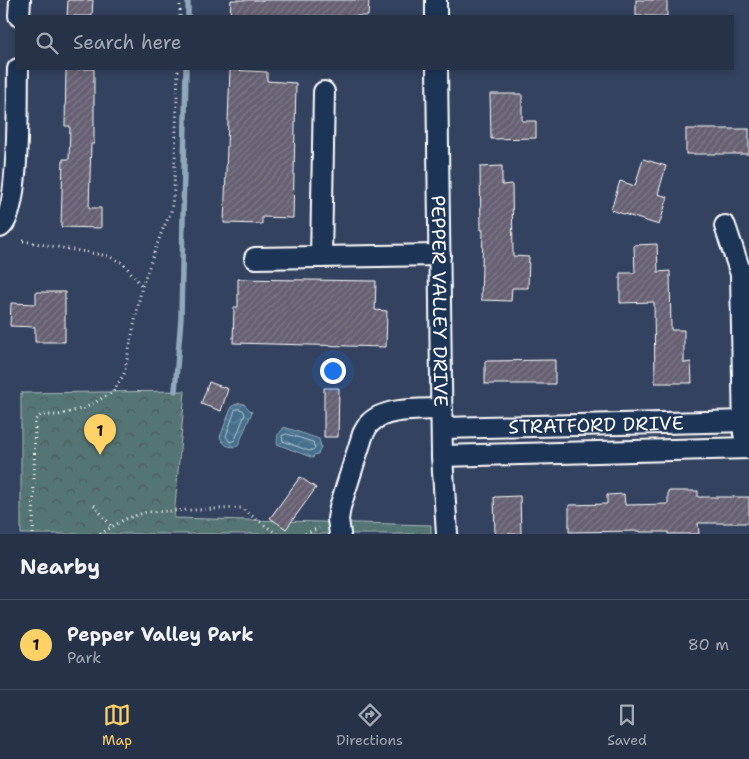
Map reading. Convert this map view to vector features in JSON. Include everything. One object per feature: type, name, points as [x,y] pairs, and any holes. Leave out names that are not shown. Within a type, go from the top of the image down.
[{"type":"street","points":[[19,15],[20,0]]},
{"type":"street","points":[[436,0],[436,15]]},
{"type":"street","points":[[0,226],[3,224],[11,205],[16,174],[18,70]]},
{"type":"street","name":"PEPPER VALLEY DRIVE","points":[[437,70],[442,456],[447,534]]},
{"type":"street","points":[[321,257],[324,92]]},
{"type":"street","points":[[725,226],[741,274],[747,448]]},
{"type":"street","points":[[255,258],[440,255]]},
{"type":"street","name":"STRATFORD DRIVE","points":[[340,534],[338,519],[340,507],[363,434],[369,424],[377,417],[386,413],[442,418],[746,421]]},
{"type":"street","name":"STRATFORD DRIVE","points":[[442,456],[747,448]]},
{"type":"path","points":[[180,0],[180,15]]},
{"type":"path","points":[[33,534],[35,420],[41,415],[59,415],[85,408],[113,392],[124,374],[142,286],[171,212],[174,189],[178,70]]},
{"type":"path","points":[[22,241],[108,256],[123,263],[142,286]]},
{"type":"path","points":[[94,505],[112,527]]},
{"type":"path","points":[[100,534],[124,519],[146,512],[241,508],[277,534]]},
{"type":"green space","points":[[185,391],[174,518],[431,525],[431,534],[21,534],[21,393]]},
{"type":"water","points":[[240,403],[244,404],[252,412],[238,446],[232,447],[225,444],[220,437],[232,406]]},
{"type":"water","points":[[284,427],[319,439],[321,447],[318,454],[314,455],[313,458],[277,444],[278,435]]},
{"type":"building","points":[[68,0],[93,0],[92,15],[67,15]]},
{"type":"building","points":[[231,0],[369,0],[368,15],[230,15]]},
{"type":"building","points":[[636,0],[667,0],[667,15],[636,15]]},
{"type":"building","points":[[66,70],[94,70],[94,144],[91,144],[89,208],[101,208],[101,228],[61,227],[63,159],[69,159],[70,126],[65,126]]},
{"type":"building","points":[[230,70],[267,72],[267,81],[296,83],[293,218],[262,217],[262,224],[224,223]]},
{"type":"building","points":[[490,94],[522,94],[522,121],[536,121],[536,138],[491,139]]},
{"type":"building","points":[[686,129],[749,129],[749,154],[686,154]]},
{"type":"building","points":[[643,159],[666,166],[658,194],[668,197],[659,225],[611,210],[620,181],[635,186]]},
{"type":"building","points":[[502,166],[502,185],[512,184],[513,256],[529,257],[528,288],[512,288],[511,301],[481,300],[483,230],[481,230],[480,167]]},
{"type":"building","points":[[657,244],[658,272],[670,271],[671,330],[684,330],[684,363],[691,362],[692,383],[655,383],[654,302],[620,303],[620,273],[635,273],[634,245]]},
{"type":"building","points":[[238,279],[376,281],[375,310],[387,311],[386,347],[233,343],[234,307],[238,307]]},
{"type":"building","points":[[36,292],[65,292],[65,342],[35,342],[35,327],[10,326],[11,303],[36,304]]},
{"type":"building","points":[[555,360],[555,384],[485,384],[485,361]]},
{"type":"building","points":[[209,382],[228,389],[221,411],[201,404]]},
{"type":"building","points":[[324,388],[339,388],[338,437],[324,437]]},
{"type":"building","points":[[300,477],[316,488],[286,529],[270,518]]},
{"type":"building","points":[[668,491],[698,491],[698,497],[749,497],[749,523],[698,523],[699,534],[668,534],[668,532],[640,531],[569,532],[569,505],[607,504],[607,495],[624,494],[625,505],[668,504]]},
{"type":"building","points":[[520,496],[521,534],[495,534],[494,497]]},
{"type":"waterway","points":[[188,0],[188,15]]},
{"type":"waterway","points":[[175,391],[181,318],[186,70]]},
{"type":"place","name":"Pepper Valley Park","points":[[100,455]]}]
